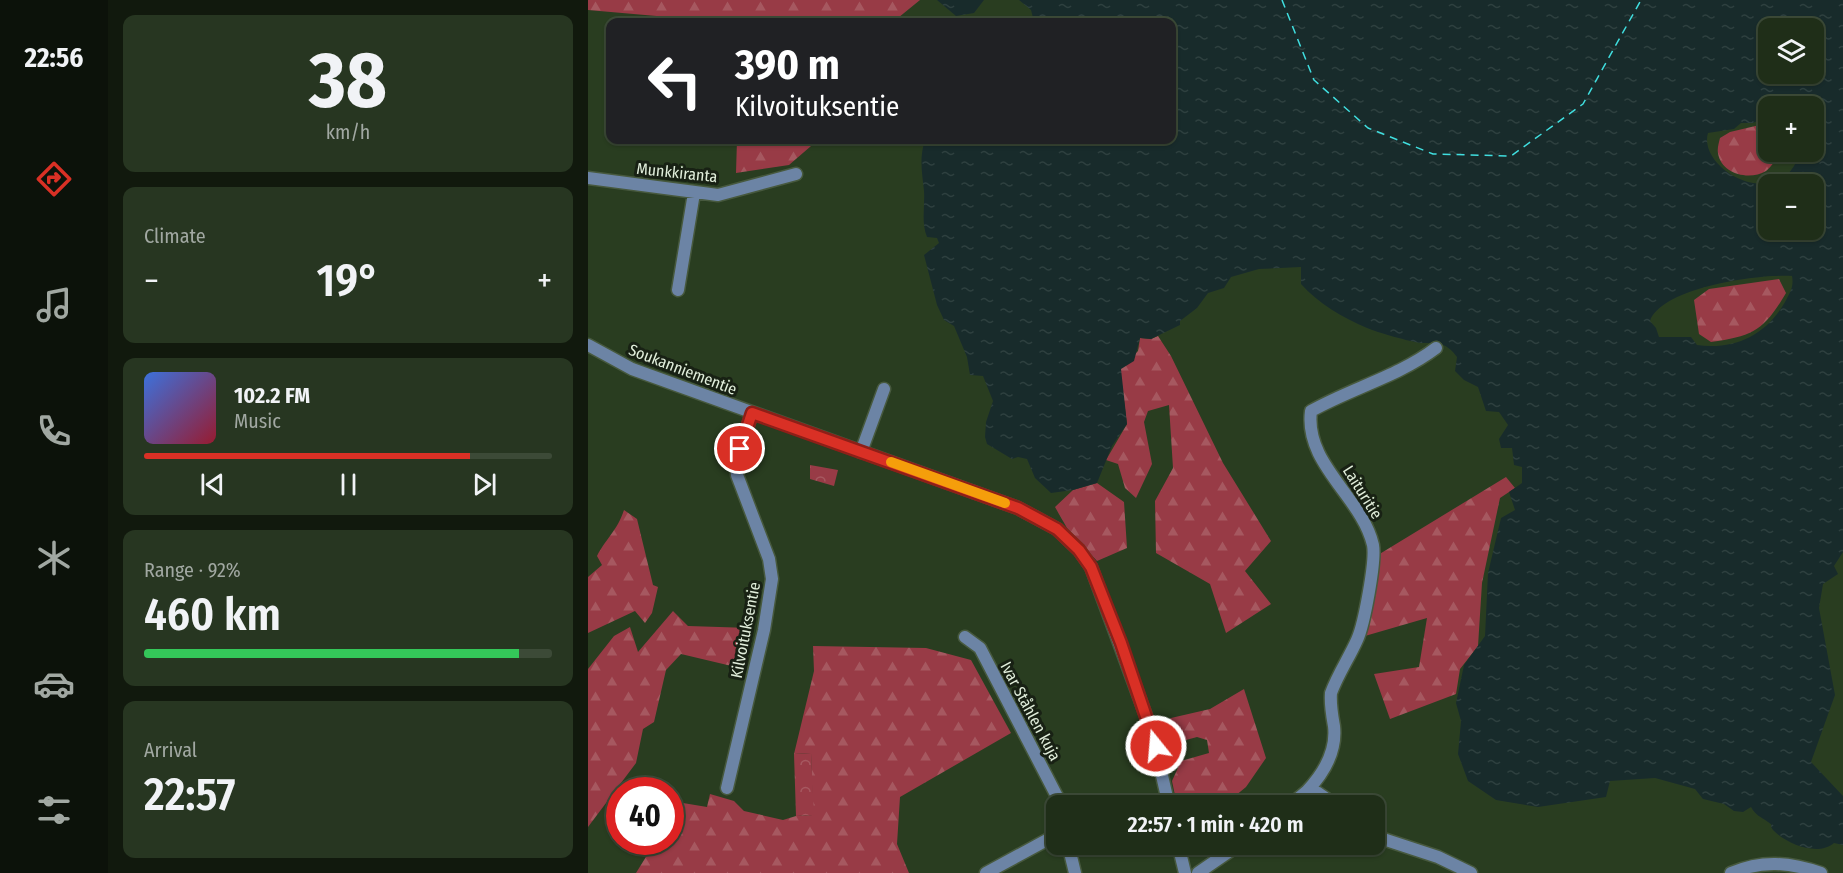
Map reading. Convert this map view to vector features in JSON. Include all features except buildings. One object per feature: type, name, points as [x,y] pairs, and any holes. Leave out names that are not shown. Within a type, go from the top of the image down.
[{"type":"street","name":"Munkkiranta","points":[[588,178],[694,193],[732,193],[796,174]]},
{"type":"street","points":[[678,290],[694,193]]},
{"type":"street","name":"Soukanniementie","points":[[588,345],[632,369],[1018,508],[1057,529],[1079,550],[1091,567],[1152,732],[1166,795]]},
{"type":"street","name":"Laituritie","points":[[1307,791],[1320,777],[1331,753],[1334,728],[1330,705],[1331,693],[1363,623],[1373,547],[1364,520],[1322,460],[1311,430],[1311,411],[1340,395],[1417,362],[1436,348]]},
{"type":"street","points":[[861,452],[884,389]]},
{"type":"street","name":"Kilvoituksentie","points":[[727,788],[771,598],[769,559],[736,475],[736,461],[752,413]]},
{"type":"street","name":"Ivar Ståhlen kuja","points":[[965,637],[980,648],[1056,795]]},
{"type":"street","points":[[1302,795],[1307,791],[1321,795]]},
{"type":"street","points":[[986,873],[1046,840]]},
{"type":"street","points":[[1385,840],[1438,857],[1471,873]]},
{"type":"street","points":[[1071,855],[1075,873]]},
{"type":"street","points":[[1181,855],[1185,873]]},
{"type":"street","points":[[1198,873],[1224,855]]},
{"type":"street","points":[[1731,873],[1747,866],[1774,862],[1796,864],[1821,873]]},
{"type":"green space","points":[[588,0],[920,0],[898,18],[679,18],[588,10]]},
{"type":"green space","points":[[1758,125],[1758,162],[1774,162],[1772,165],[1766,171],[1752,175],[1730,171],[1720,160],[1718,148],[1720,138],[1730,132]]},
{"type":"green space","points":[[737,144],[813,144],[789,165],[736,173]]},
{"type":"green space","points":[[1779,279],[1786,293],[1771,315],[1756,329],[1738,337],[1711,342],[1699,334],[1694,300],[1709,289]]},
{"type":"green space","points":[[1158,336],[1171,356],[1223,463],[1271,541],[1245,571],[1271,604],[1226,633],[1210,584],[1156,553],[1155,501],[1173,468],[1169,405],[1148,411],[1144,422],[1152,464],[1136,498],[1125,488],[1118,464],[1106,460],[1127,424],[1120,369],[1138,351],[1140,338],[1151,339]]},
{"type":"green space","points":[[810,465],[838,470],[834,486],[810,479]]},
{"type":"green space","points":[[1506,477],[1515,488],[1500,498],[1482,583],[1478,646],[1460,669],[1456,694],[1390,719],[1374,674],[1419,667],[1427,618],[1358,638],[1373,558]]},
{"type":"green space","points":[[1097,483],[1124,502],[1127,548],[1097,561],[1067,528],[1055,507],[1073,490]]},
{"type":"green space","points":[[624,510],[637,519],[653,585],[658,587],[652,613],[645,623],[635,611],[588,633],[588,577],[602,565],[597,556]]},
{"type":"green space","points":[[673,611],[688,626],[750,628],[740,668],[681,654],[666,670],[654,722],[643,729],[636,763],[626,777],[606,777],[606,803],[588,827],[588,669],[614,636],[630,627],[638,652]]},
{"type":"green space","points":[[813,646],[926,648],[971,660],[1011,733],[900,797],[897,844],[909,873],[636,873],[647,855],[684,855],[684,803],[707,807],[710,794],[734,801],[744,811],[783,820],[796,816],[813,815],[811,753],[794,754],[814,671]]},
{"type":"green space","points":[[1244,689],[1266,758],[1246,787],[1236,795],[1175,795],[1172,781],[1181,761],[1209,753],[1207,740],[1197,737],[1164,746],[1160,730],[1171,718],[1210,709]]},
{"type":"green space","points":[[811,753],[814,815],[796,816],[794,754]]},
{"type":"water","points":[[937,0],[984,0],[974,13],[956,16]]},
{"type":"water","points":[[1019,0],[1843,0],[1843,552],[1834,566],[1838,574],[1823,584],[1819,608],[1835,695],[1811,762],[1843,796],[1843,845],[1834,843],[1820,849],[1802,847],[1779,835],[1773,830],[1771,824],[1756,814],[1751,807],[1743,812],[1734,811],[1724,804],[1703,799],[1695,789],[1655,778],[1610,781],[1606,797],[1538,807],[1496,800],[1468,781],[1458,754],[1461,721],[1456,703],[1464,665],[1485,636],[1488,573],[1501,518],[1515,510],[1509,492],[1522,483],[1522,467],[1514,465],[1512,448],[1501,448],[1499,439],[1508,425],[1499,412],[1486,411],[1478,387],[1464,380],[1455,371],[1457,357],[1449,348],[1437,343],[1421,343],[1385,334],[1340,315],[1323,304],[1301,284],[1301,267],[1259,269],[1231,277],[1224,288],[1208,293],[1197,308],[1180,321],[1180,325],[1151,339],[1140,338],[1134,361],[1121,369],[1127,424],[1112,446],[1097,483],[1051,493],[1035,478],[1027,459],[1018,457],[1012,459],[987,444],[986,422],[993,401],[983,376],[970,375],[967,357],[954,326],[944,320],[937,305],[924,255],[939,243],[937,238],[927,237],[924,226],[922,171],[924,144],[1176,144],[1176,18],[1033,18],[1031,10]],"holes":[[[1758,96],[1824,96],[1824,162],[1795,162],[1786,174],[1824,174],[1824,240],[1758,240],[1758,184],[1743,180],[1728,172],[1715,161],[1708,147],[1708,133],[1734,129],[1741,123],[1758,121]],[[1792,276],[1790,292],[1777,314],[1759,331],[1737,342],[1711,346],[1697,345],[1691,337],[1659,337],[1650,321],[1658,309],[1673,299],[1692,291],[1758,277]]]},
{"type":"ferry route","points":[[1282,0],[1314,80],[1368,128],[1433,154],[1511,156],[1583,104],[1641,0]]},
{"type":"slow traffic","points":[[891,462],[1005,503]]},
{"type":"route","points":[[740,449],[752,413],[1018,508],[1057,529],[1079,550],[1091,567],[1121,643],[1156,746]]}]
